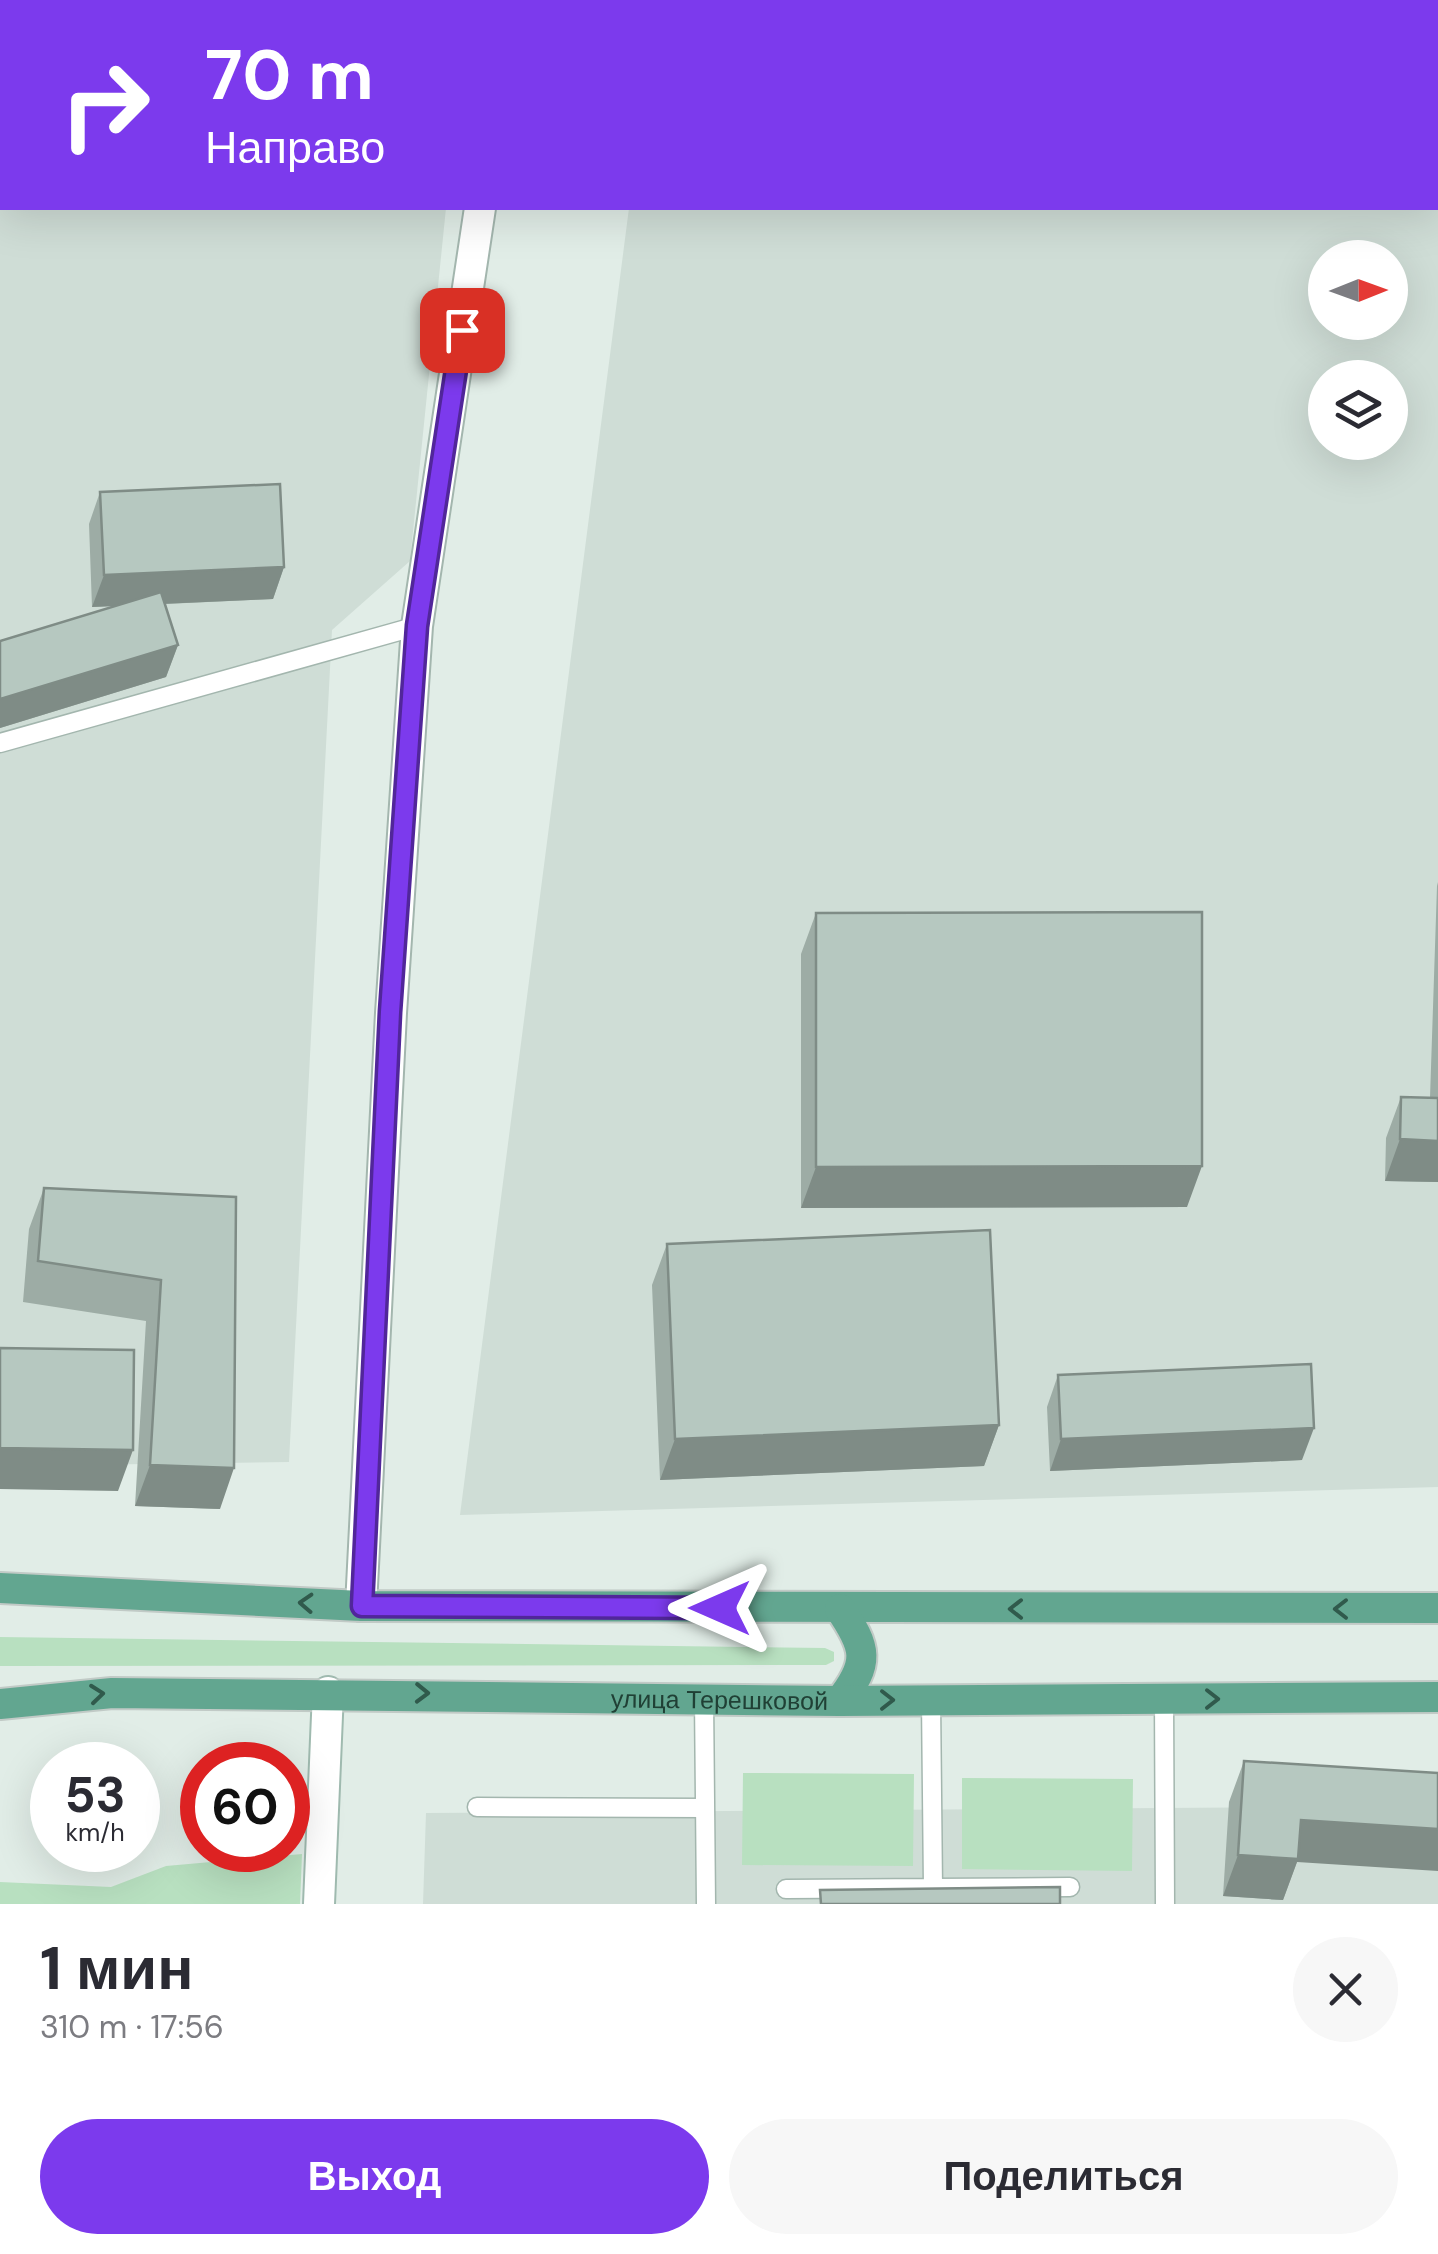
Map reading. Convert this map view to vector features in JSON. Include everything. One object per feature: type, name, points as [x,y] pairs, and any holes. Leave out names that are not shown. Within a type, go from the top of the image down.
[{"type":"main road","points":[[0,1588],[362,1606],[1438,1608]]},
{"type":"main road","points":[[840,1609],[858,1635],[863,1658],[857,1679],[840,1700]]},
{"type":"main road","name":"улица Терешковой","points":[[0,1704],[112,1692],[840,1700],[1438,1697]]},
{"type":"street","points":[[362,1606],[390,1012],[417,626],[480,210]]},
{"type":"street","points":[[319,1904],[328,1692]]},
{"type":"lane","points":[[0,744],[417,626]]},
{"type":"lane","points":[[704,1698],[706,1904]]},
{"type":"lane","points":[[1164,1699],[1164,1904]]},
{"type":"lane","points":[[931,1700],[933,1888]]},
{"type":"lane","points":[[477,1807],[705,1808]]},
{"type":"lane","points":[[786,1889],[1070,1887]]},
{"type":"shaded area","points":[[0,210],[446,210],[410,561],[332,630],[289,1462],[0,1466]]},
{"type":"shaded area","points":[[629,210],[1438,210],[1438,1487],[460,1515]]},
{"type":"shaded area","points":[[1438,1806],[1438,1904],[423,1904],[426,1813]]},
{"type":"green space","points":[[0,1637],[825,1648],[834,1652],[834,1661],[826,1665],[0,1666]]},
{"type":"green space","points":[[743,1773],[914,1774],[913,1866],[742,1865]]},
{"type":"green space","points":[[962,1778],[1133,1779],[1132,1871],[962,1869]]},
{"type":"green space","points":[[180,1865],[180,1872],[301,1872],[300,1904],[0,1904],[0,1882],[111,1887],[160,1872],[166,1866]]},
{"type":"building","points":[[280,484],[284,567],[104,575],[100,492]]},
{"type":"building","points":[[161,592],[178,645],[0,699],[0,641]]},
{"type":"building","points":[[1202,912],[1202,1166],[816,1167],[816,913]]},
{"type":"building","points":[[1401,1097],[1438,1098],[1438,1141],[1400,1139]]},
{"type":"building","points":[[44,1188],[236,1197],[234,1468],[150,1465],[161,1280],[38,1261]]},
{"type":"building","points":[[990,1230],[999,1425],[675,1439],[667,1244]]},
{"type":"building","points":[[0,1348],[134,1350],[133,1450],[0,1448]]},
{"type":"building","points":[[1311,1364],[1314,1428],[1061,1439],[1058,1375]]},
{"type":"building","points":[[1244,1761],[1438,1773],[1438,1829],[1301,1820],[1298,1859],[1238,1855]]},
{"type":"building","points":[[1060,1887],[1060,1904],[821,1904],[820,1890]]},
{"type":"route","points":[[462,330],[417,626],[390,1012],[362,1606],[720,1608]]}]
